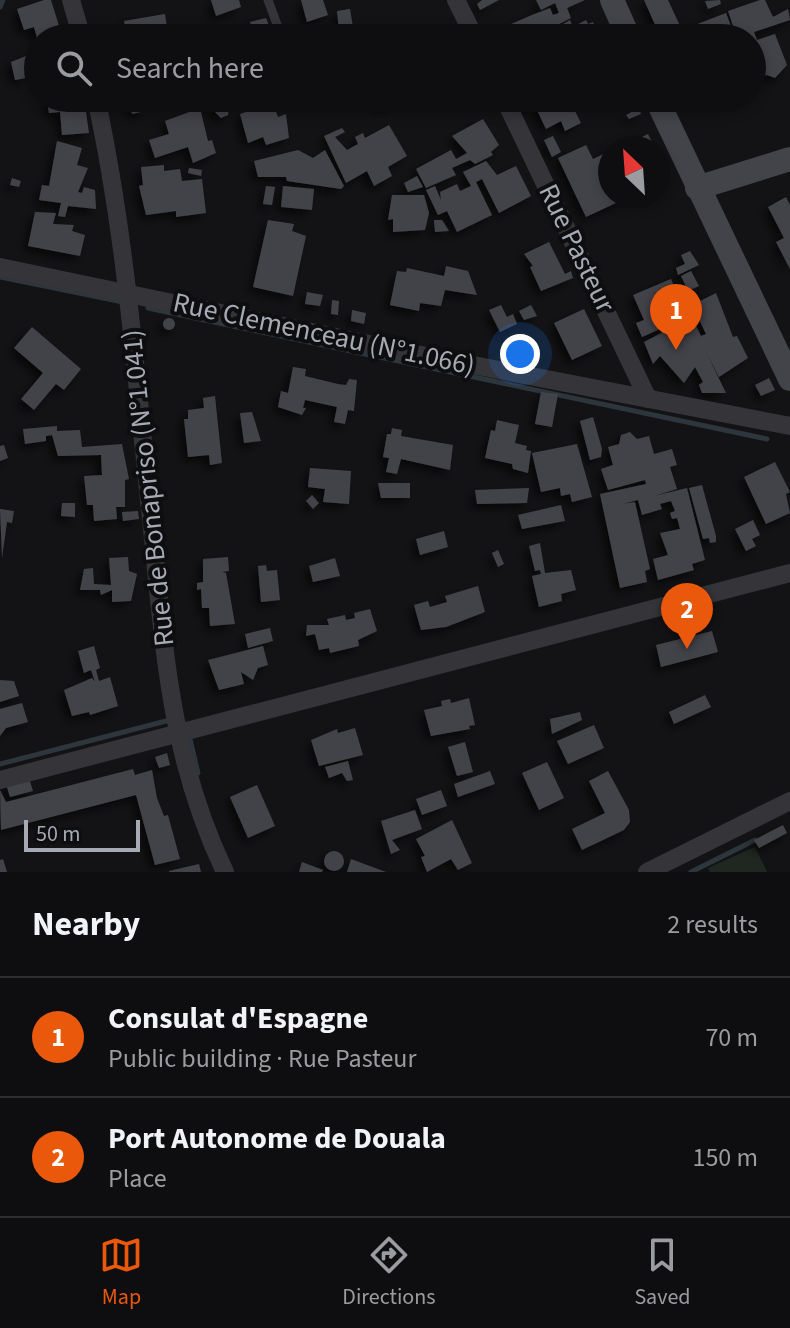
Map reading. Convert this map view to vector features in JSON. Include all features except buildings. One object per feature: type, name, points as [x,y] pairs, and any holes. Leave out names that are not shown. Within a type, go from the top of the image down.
[{"type":"main road","points":[[612,0],[623,24]]},
{"type":"main road","points":[[662,112],[790,379]]},
{"type":"main road","points":[[697,188],[790,159]]},
{"type":"street","points":[[72,0],[78,24]]},
{"type":"street","points":[[456,0],[468,24]]},
{"type":"street","name":"Rue de Bonapriso (N°1.041)","points":[[98,112],[127,293],[176,735],[198,812],[225,872]]},
{"type":"street","name":"Rue Pasteur","points":[[511,112],[648,399]]},
{"type":"street","name":"Rue Clemenceau (N°1.066)","points":[[0,267],[790,426]]},
{"type":"street","points":[[0,780],[790,573]]},
{"type":"street","points":[[647,872],[790,801]]},
{"type":"lane","points":[[268,0],[277,24]]},
{"type":"shaded area","points":[[755,847],[767,872],[710,872],[708,868]]},
{"type":"waterway","points":[[0,7],[3,0]]},
{"type":"waterway","points":[[0,277],[123,302]]},
{"type":"waterway","points":[[148,308],[767,439]]},
{"type":"waterway","points":[[0,764],[170,720]]},
{"type":"waterway","points":[[190,739],[198,773]]},
{"type":"waterway","points":[[691,872],[755,840]]},
{"type":"place","name":"Consulat d'Espagne","points":[[676,350]]},
{"type":"place","name":"Port Autonome de Douala","points":[[687,649]]}]
